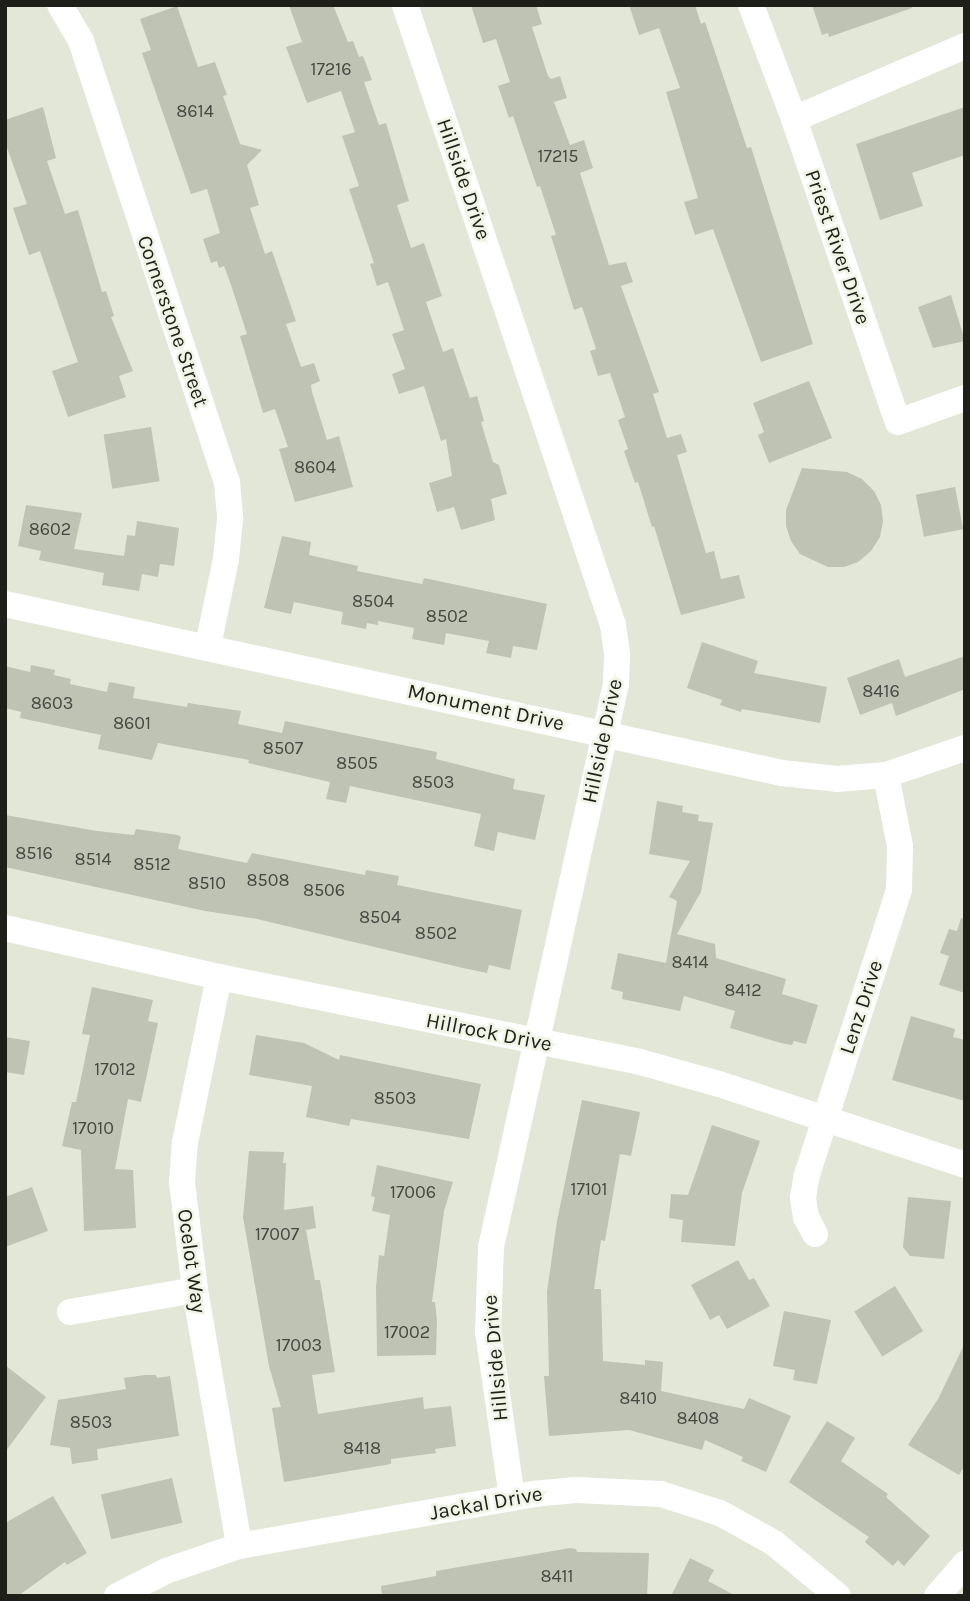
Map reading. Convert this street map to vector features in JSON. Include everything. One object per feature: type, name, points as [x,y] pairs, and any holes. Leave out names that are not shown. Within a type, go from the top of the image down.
[{"type":"street","name":"Cornerstone Street","points":[[60,5],[80,41],[227,482],[230,519],[226,559],[208,646]]},
{"type":"street","name":"Hillside Drive","points":[[405,5],[613,625],[617,654],[616,684],[534,1041],[491,1247],[488,1331],[495,1395],[512,1498]]},
{"type":"street","name":"Priest River Drive","points":[[751,5],[794,119],[898,422],[965,398]]},
{"type":"street","points":[[794,119],[965,46]]},
{"type":"street","name":"Monument Drive","points":[[5,604],[208,646],[782,773],[837,779],[886,775],[965,748]]},
{"type":"street","name":"Lenz Drive","points":[[815,1234],[806,1217],[803,1198],[825,1120],[899,890],[900,846],[886,775]]},
{"type":"street","name":"Hillrock Drive","points":[[5,928],[219,977],[640,1062],[965,1165]]},
{"type":"street","name":"Ocelot Way","points":[[219,977],[184,1156],[185,1223],[239,1546]]},
{"type":"street","points":[[70,1312],[195,1290]]},
{"type":"street","name":"Jackal Drive","points":[[117,1596],[166,1571],[239,1546],[512,1498],[576,1490],[618,1490],[681,1499],[720,1513],[758,1532],[838,1596]]},
{"type":"street","points":[[937,1596],[965,1564]]},
{"type":"building","points":[[289,5],[333,5],[348,42],[353,41],[359,57],[363,56],[372,80],[364,82],[379,125],[386,123],[409,201],[397,205],[411,248],[424,243],[442,296],[426,302],[443,352],[453,348],[470,398],[477,396],[484,421],[481,422],[493,462],[499,465],[507,494],[491,499],[495,520],[461,530],[454,507],[437,512],[429,483],[452,476],[446,439],[441,441],[424,386],[399,394],[392,374],[405,369],[392,334],[404,330],[388,282],[377,286],[370,264],[374,263],[349,189],[359,186],[342,136],[355,132],[341,91],[307,103],[286,47],[302,42]]},
{"type":"building","points":[[471,5],[536,5],[542,24],[532,27],[548,76],[551,79],[560,76],[567,98],[554,102],[570,145],[584,140],[593,168],[580,173],[609,265],[626,262],[633,282],[621,286],[659,392],[653,394],[667,438],[681,434],[687,452],[677,455],[706,553],[714,551],[721,579],[739,575],[745,598],[681,615],[654,526],[652,527],[638,482],[635,483],[624,451],[628,449],[618,420],[625,417],[610,373],[598,376],[590,351],[596,349],[582,307],[574,310],[551,236],[556,235],[540,186],[537,187],[513,116],[509,118],[498,86],[510,82],[496,39],[483,43]]},
{"type":"building","points":[[629,5],[695,5],[701,24],[705,22],[747,148],[751,147],[813,344],[761,362],[713,229],[695,235],[684,202],[698,198],[666,92],[680,88],[659,28],[639,35]]},
{"type":"building","points":[[812,5],[912,5],[912,8],[829,37],[828,33],[822,35]]},
{"type":"building","points":[[177,6],[198,67],[215,62],[227,95],[223,96],[240,144],[262,150],[247,165],[259,205],[250,208],[265,254],[272,251],[296,321],[286,324],[301,367],[314,363],[320,381],[311,385],[327,440],[339,436],[353,487],[295,502],[279,449],[288,447],[275,409],[263,413],[240,336],[247,334],[231,285],[224,266],[219,268],[217,261],[211,263],[203,239],[220,233],[207,189],[191,194],[142,53],[151,50],[140,19]]},
{"type":"building","points":[[43,107],[56,158],[47,161],[65,214],[78,210],[102,292],[106,291],[114,316],[111,317],[133,371],[119,376],[126,397],[68,417],[52,371],[78,362],[40,251],[29,255],[13,208],[27,204],[5,142],[5,120]]},
{"type":"building","points":[[965,107],[965,155],[912,173],[923,206],[880,220],[856,144]]},
{"type":"building","points":[[951,295],[965,341],[933,348],[918,307]]},
{"type":"building","points":[[809,381],[832,438],[769,463],[758,435],[764,432],[753,403]]},
{"type":"building","points":[[151,427],[160,481],[112,489],[104,435]]},
{"type":"building","points":[[802,468],[847,472],[862,479],[874,491],[881,505],[883,521],[880,537],[871,551],[858,562],[844,567],[828,567],[800,554],[791,541],[786,526],[786,510]]},
{"type":"building","points":[[955,487],[963,529],[924,537],[916,495]]},
{"type":"building","points":[[26,505],[82,513],[74,549],[124,556],[127,535],[135,536],[137,521],[179,528],[174,566],[160,564],[158,577],[142,574],[139,591],[102,585],[104,573],[39,560],[41,551],[18,546]]},
{"type":"building","points":[[282,536],[311,542],[309,555],[358,566],[357,571],[422,584],[424,578],[547,604],[537,650],[513,646],[511,658],[486,653],[489,641],[446,633],[444,645],[412,639],[414,628],[378,621],[378,625],[367,623],[366,629],[341,624],[343,612],[294,602],[291,614],[264,608]]},
{"type":"building","points":[[702,642],[758,661],[754,673],[827,687],[820,723],[742,709],[741,712],[720,705],[722,700],[687,688]]},
{"type":"building","points":[[965,656],[965,689],[896,716],[892,703],[860,715],[847,678],[899,659],[905,677]]},
{"type":"building","points":[[31,665],[55,670],[54,675],[71,679],[70,684],[107,692],[109,682],[135,687],[133,698],[187,707],[188,703],[241,711],[238,724],[282,733],[285,721],[437,752],[436,759],[515,779],[513,789],[545,795],[535,840],[498,832],[494,851],[474,846],[481,814],[350,786],[346,803],[326,799],[330,782],[248,763],[249,760],[158,743],[152,760],[98,749],[101,735],[20,718],[21,712],[5,708],[5,666],[30,672]]},
{"type":"building","points":[[657,801],[683,806],[682,812],[699,815],[698,821],[713,823],[701,892],[677,934],[715,944],[716,958],[786,979],[782,994],[818,1005],[806,1044],[794,1041],[792,1045],[781,1043],[730,1028],[735,1011],[684,996],[680,1011],[622,999],[623,992],[611,989],[618,953],[666,963],[677,901],[669,897],[690,861],[649,854]]},
{"type":"building","points":[[5,815],[97,831],[134,835],[136,829],[178,835],[181,837],[178,849],[247,863],[252,853],[365,875],[366,870],[399,876],[397,885],[522,910],[510,970],[489,965],[487,973],[257,919],[205,911],[5,867]]},
{"type":"building","points":[[961,918],[965,919],[965,993],[939,985],[949,956],[940,953],[949,929],[957,931]]},
{"type":"building","points":[[92,987],[153,1000],[148,1021],[158,1023],[141,1102],[128,1099],[115,1169],[133,1170],[136,1228],[84,1231],[81,1150],[62,1146],[72,1102],[76,1102],[90,1035],[82,1034]]},
{"type":"building","points":[[911,1016],[955,1029],[953,1037],[965,1040],[965,1101],[892,1080]]},
{"type":"building","points":[[256,1035],[304,1043],[339,1060],[340,1055],[481,1084],[469,1139],[351,1119],[349,1126],[306,1117],[312,1086],[249,1075]]},
{"type":"building","points":[[5,1037],[30,1041],[24,1075],[5,1072]]},
{"type":"building","points":[[582,1100],[640,1112],[631,1156],[620,1154],[605,1241],[601,1240],[594,1289],[601,1289],[603,1361],[645,1365],[645,1360],[663,1362],[661,1391],[744,1409],[749,1398],[791,1416],[766,1472],[741,1461],[743,1457],[705,1440],[702,1450],[629,1430],[549,1436],[544,1376],[549,1376],[547,1292],[557,1221]]},
{"type":"building","points":[[712,1125],[760,1141],[742,1193],[735,1246],[681,1242],[683,1220],[669,1218],[671,1194],[688,1195]]},
{"type":"building","points":[[249,1151],[284,1152],[284,1210],[313,1206],[316,1228],[306,1230],[315,1280],[320,1280],[335,1372],[312,1375],[318,1414],[423,1397],[424,1409],[451,1406],[456,1446],[435,1449],[436,1453],[391,1459],[391,1464],[284,1482],[272,1408],[281,1407],[269,1366],[243,1217]]},
{"type":"building","points":[[377,1165],[453,1182],[444,1211],[432,1302],[435,1302],[437,1321],[436,1355],[377,1356],[376,1287],[379,1255],[384,1256],[390,1215],[372,1211],[375,1197],[371,1196]]},
{"type":"building","points":[[32,1187],[48,1231],[5,1247],[5,1197]]},
{"type":"building","points":[[908,1197],[951,1201],[944,1259],[910,1256],[903,1247]]},
{"type":"building","points":[[738,1260],[749,1280],[754,1278],[770,1306],[727,1329],[719,1315],[710,1320],[691,1285]]},
{"type":"building","points":[[895,1286],[923,1331],[882,1356],[854,1311]]},
{"type":"building","points":[[784,1311],[831,1320],[817,1384],[793,1380],[795,1370],[773,1366]]},
{"type":"building","points":[[965,1343],[965,1465],[959,1475],[908,1445],[938,1399]]},
{"type":"building","points":[[5,1365],[46,1397],[5,1452]]},
{"type":"building","points":[[156,1375],[157,1378],[170,1376],[179,1436],[97,1449],[98,1460],[72,1464],[70,1448],[50,1445],[58,1400],[126,1389],[124,1378]]},
{"type":"building","points":[[827,1421],[855,1438],[841,1461],[888,1494],[886,1497],[930,1536],[904,1566],[898,1560],[893,1566],[865,1542],[869,1537],[789,1482]]},
{"type":"building","points":[[172,1478],[182,1523],[111,1539],[101,1494]]},
{"type":"building","points":[[53,1496],[87,1553],[67,1565],[65,1562],[18,1596],[5,1596],[5,1523]]},
{"type":"building","points":[[576,1549],[577,1552],[649,1553],[647,1596],[382,1596],[381,1586],[436,1576],[436,1571]]},
{"type":"building","points":[[690,1558],[714,1570],[708,1581],[736,1596],[671,1596]]}]
